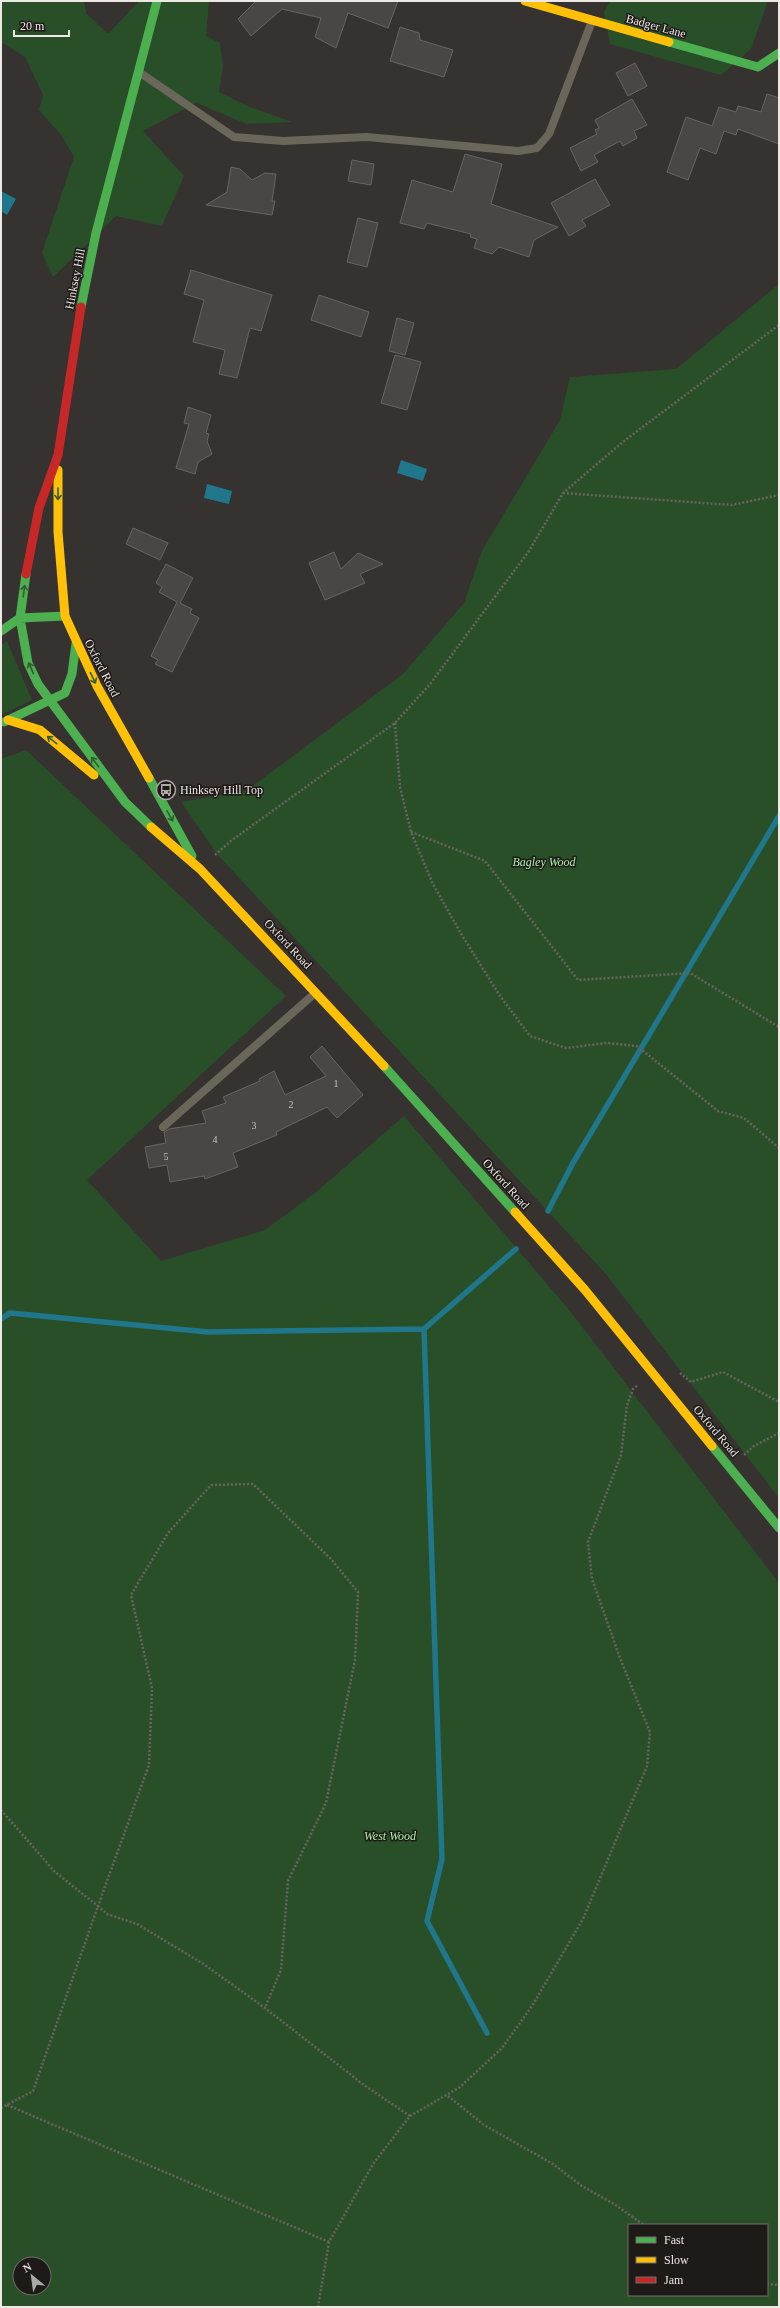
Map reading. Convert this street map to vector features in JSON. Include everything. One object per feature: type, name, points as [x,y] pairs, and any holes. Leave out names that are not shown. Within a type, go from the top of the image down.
[{"type":"street","name":"Hinksey Hill","points":[[27,564],[39,508],[58,455],[84,287],[96,233],[157,1]]},
{"type":"street","name":"Badger Lane","points":[[525,1],[758,67],[779,53]]},
{"type":"street","name":"Oxford Road","points":[[58,455],[58,532],[65,616],[76,643],[146,775],[200,869]]},
{"type":"street","name":"Oxford Road","points":[[27,564],[20,618],[28,663],[38,684],[50,702],[125,802]]},
{"type":"street","points":[[1,631],[20,618],[65,616]]},
{"type":"street","points":[[5,722],[50,702],[65,692],[72,674],[76,643]]},
{"type":"street","name":"Oxford Road","points":[[5,722],[40,730],[125,802],[151,827],[200,869],[316,992],[585,1290],[779,1528]]},
{"type":"lane","points":[[139,72],[234,137],[283,141],[367,137],[518,151],[537,148],[549,134],[592,21]]},
{"type":"lane","points":[[163,1127],[316,992]]},
{"type":"path","points":[[200,869],[232,840],[395,723],[430,684],[529,551],[563,493],[624,441],[779,325]]},
{"type":"path","points":[[563,493],[732,505],[779,495]]},
{"type":"path","points":[[395,723],[400,787],[411,832],[433,884],[460,932],[500,996],[530,1036],[566,1048],[607,1043],[637,1046],[718,1111],[744,1118],[779,1148]]},
{"type":"path","points":[[411,832],[485,861],[578,980],[663,976],[690,973],[779,1027]]},
{"type":"path","points":[[679,1372],[691,1382],[723,1372],[779,1402]]},
{"type":"path","points":[[318,2307],[329,2242],[373,2164],[410,2116],[448,2096],[460,2087],[502,2048],[532,2006],[583,1919],[647,1766],[650,1732],[620,1658],[592,1579],[588,1542],[621,1455],[627,1405],[633,1389],[653,1373]]},
{"type":"path","points":[[745,1454],[754,1446],[779,1433]]},
{"type":"path","points":[[1,2108],[33,2091],[149,1764],[152,1688],[131,1595],[168,1533],[211,1485],[253,1484],[331,1559],[358,1592],[355,1660],[326,1803],[288,1881],[280,1970],[265,2008]]},
{"type":"path","points":[[1,1810],[55,1872],[107,1914],[136,1924],[202,1963],[265,2008],[364,2085],[410,2116]]},
{"type":"path","points":[[448,2096],[484,2125],[553,2164],[582,2186],[614,2204],[643,2224]]},
{"type":"path","points":[[6,2105],[329,2242]]},
{"type":"path","points":[[768,2284],[779,2285]]},
{"type":"green space","points":[[1,1],[84,1],[86,13],[108,34],[139,1],[209,1],[206,36],[220,43],[223,66],[219,92],[247,106],[293,122],[247,124],[196,103],[143,131],[184,176],[162,226],[116,216],[53,277],[42,253],[74,157],[62,136],[39,110],[43,95],[25,57],[1,42]]},
{"type":"green space","points":[[610,1],[768,1],[751,49],[721,75],[610,44],[604,12]]},
{"type":"green space","name":"Bagley Wood","points":[[779,284],[779,1498],[605,1273],[217,854],[181,802],[246,791],[403,674],[464,603],[482,551],[560,420],[570,377],[676,369]]},
{"type":"green space","points":[[7,641],[32,700],[1,715],[1,645]]},
{"type":"green space","name":"West Wood","points":[[26,750],[286,996],[87,1180],[161,1261],[265,1230],[315,1193],[404,1116],[570,1311],[779,1583],[779,2307],[1,2307],[1,759]]},
{"type":"water","points":[[1,191],[16,199],[7,215],[1,211]]},
{"type":"water","points":[[401,460],[427,469],[423,481],[397,473]]},
{"type":"water","points":[[207,484],[232,491],[229,504],[204,498]]},
{"type":"building","points":[[256,1],[398,1],[388,28],[348,13],[336,48],[315,37],[321,18],[282,9],[251,36],[238,19]]},
{"type":"building","points":[[400,27],[419,33],[420,40],[453,50],[444,77],[390,61]]},
{"type":"building","points":[[635,63],[647,86],[628,96],[616,73]]},
{"type":"building","points":[[767,94],[779,98],[779,144],[738,129],[736,135],[724,131],[716,154],[700,148],[688,180],[667,172],[686,117],[712,126],[719,107],[736,112],[738,106],[761,112]]},
{"type":"building","points":[[632,99],[647,125],[634,131],[637,138],[623,146],[620,141],[594,155],[598,162],[581,171],[570,148],[597,134],[595,130],[599,128],[595,120]]},
{"type":"building","points":[[465,154],[502,164],[491,204],[558,227],[534,240],[529,257],[499,247],[492,254],[474,248],[477,239],[470,237],[471,234],[427,223],[424,229],[400,223],[412,180],[453,192]]},
{"type":"building","points":[[352,160],[374,164],[371,185],[348,181]]},
{"type":"building","points":[[231,167],[240,169],[252,180],[265,173],[276,174],[272,201],[275,201],[272,215],[206,205],[227,192]]},
{"type":"building","points":[[595,179],[610,205],[582,220],[586,226],[569,236],[551,203]]},
{"type":"building","points":[[358,218],[378,223],[367,267],[347,262]]},
{"type":"building","points":[[191,270],[272,295],[261,331],[250,328],[237,378],[219,374],[225,350],[193,342],[204,300],[184,294]]},
{"type":"building","points":[[319,295],[369,312],[361,337],[311,320]]},
{"type":"building","points":[[397,318],[414,323],[405,355],[389,351]]},
{"type":"building","points":[[395,355],[421,362],[407,410],[381,403]]},
{"type":"building","points":[[188,407],[211,415],[206,433],[209,434],[207,441],[212,454],[198,462],[195,474],[176,468],[189,424],[184,423]]},
{"type":"building","points":[[133,528],[168,543],[160,560],[126,544]]},
{"type":"building","points":[[334,552],[341,569],[358,553],[383,564],[360,574],[365,583],[325,600],[309,563]]},
{"type":"building","points":[[166,564],[193,578],[180,603],[192,609],[190,613],[199,618],[172,672],[155,664],[158,660],[151,656],[177,602],[159,592],[162,587],[156,583]]},
{"type":"building","points":[[322,1046],[363,1095],[337,1118],[327,1107],[276,1132],[277,1135],[233,1153],[238,1167],[205,1179],[204,1176],[170,1182],[167,1165],[149,1168],[145,1147],[166,1143],[164,1132],[169,1129],[206,1123],[202,1111],[226,1103],[223,1097],[260,1081],[259,1079],[274,1071],[285,1095],[326,1076],[310,1057]]},
{"type":"waterway","points":[[548,1211],[573,1163],[779,816]]},
{"type":"waterway","points":[[487,2033],[427,1921],[442,1859],[424,1329],[516,1249]]},
{"type":"waterway","points":[[1,1319],[10,1313],[208,1332],[424,1329]]},
{"type":"traffic: fast","points":[[81,307],[96,233],[157,1]]},
{"type":"traffic: fast","points":[[669,42],[758,67],[779,53]]},
{"type":"traffic: fast","points":[[26,574],[20,618],[28,663],[38,684],[125,802],[151,827]]},
{"type":"traffic: fast","points":[[1,631],[20,618],[65,616]]},
{"type":"traffic: fast","points":[[4,722],[65,693],[72,674],[76,643]]},
{"type":"traffic: fast","points":[[149,778],[192,856]]},
{"type":"traffic: fast","points":[[384,1066],[515,1212]]},
{"type":"traffic: fast","points":[[712,1446],[779,1528]]},
{"type":"traffic: slow","points":[[525,1],[669,42]]},
{"type":"traffic: slow","points":[[58,470],[58,532],[65,616],[97,686],[149,778]]},
{"type":"traffic: slow","points":[[8,720],[40,730],[94,775]]},
{"type":"traffic: slow","points":[[151,827],[200,869],[384,1066]]},
{"type":"traffic: slow","points":[[515,1212],[585,1290],[712,1446]]},
{"type":"traffic: jam","points":[[26,574],[39,508],[58,455],[81,307]]},
{"type":"place","name":"Hinksey Hill Top","points":[[166,790]]}]
